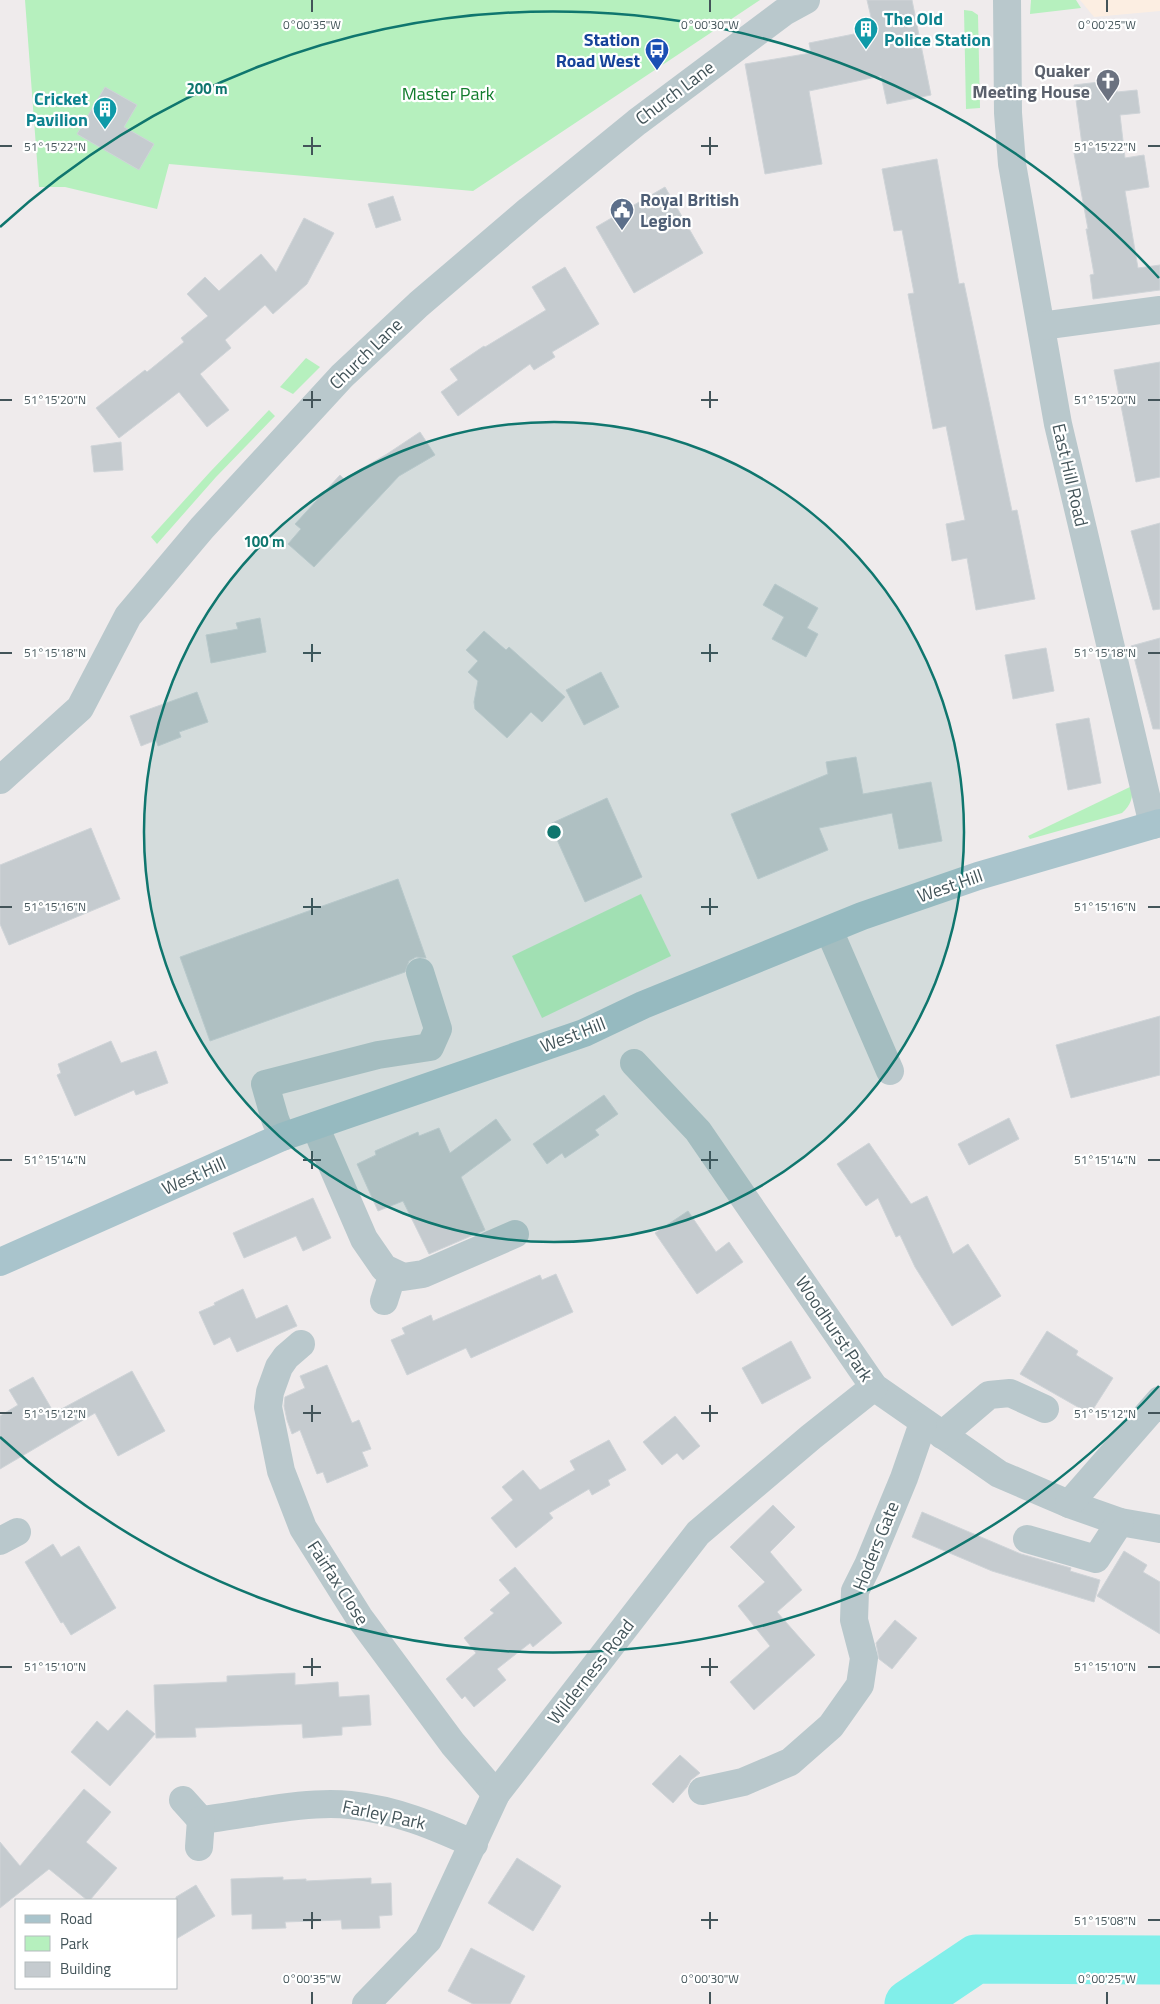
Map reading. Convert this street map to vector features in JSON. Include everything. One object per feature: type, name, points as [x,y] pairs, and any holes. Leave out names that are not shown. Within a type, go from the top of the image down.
[{"type":"main road","name":"West Hill","points":[[0,1262],[282,1137],[584,1033],[643,1005],[862,916],[978,876],[1156,824]]},
{"type":"street","name":"Church Lane","points":[[0,780],[80,708],[128,616],[202,528],[354,364],[470,258],[629,128],[784,12],[806,0]]},
{"type":"street","name":"East Hill Road","points":[[1007,0],[1008,113],[1012,164],[1058,424],[1156,824]]},
{"type":"street","points":[[1041,326],[1160,310]]},
{"type":"street","points":[[829,930],[890,1071]]},
{"type":"street","points":[[282,1137],[265,1084],[378,1055],[430,1047],[438,1029],[420,972]]},
{"type":"street","name":"Woodhurst Park","points":[[634,1063],[698,1131],[874,1387],[999,1474],[1069,1504],[1120,1522],[1160,1529]]},
{"type":"street","points":[[315,1126],[364,1239],[384,1268],[393,1273],[403,1277],[423,1274],[515,1234]]},
{"type":"street","points":[[384,1301],[393,1273]]},
{"type":"street","name":"Fairfax Close","points":[[301,1344],[286,1358],[279,1368],[270,1392],[268,1407],[282,1472],[303,1528],[359,1617],[453,1744],[496,1794]]},
{"type":"street","name":"Wilderness Road","points":[[366,2004],[428,1940],[496,1794],[698,1533],[810,1437],[874,1387]]},
{"type":"street","points":[[932,1429],[989,1395],[1010,1394],[1045,1409]]},
{"type":"street","points":[[1069,1504],[1160,1400]]},
{"type":"street","name":"Hoders Gate","points":[[702,1791],[743,1782],[790,1762],[831,1726],[860,1684],[864,1658],[854,1620],[855,1591],[904,1478],[932,1429]]},
{"type":"street","points":[[1027,1538],[1096,1559],[1120,1522]]},
{"type":"street","name":"Farley Park","points":[[199,1847],[192,1810],[284,1808],[330,1804],[349,1805],[393,1813],[430,1824],[474,1844]]},
{"type":"shaded area","points":[[1080,0],[1160,0],[1160,11],[1094,17]]},
{"type":"green space","name":"Master Park","points":[[25,0],[760,0],[473,191],[169,164],[157,209],[65,187],[39,187]]},
{"type":"green space","points":[[1031,0],[1076,0],[1081,8],[1030,14]]},
{"type":"green space","points":[[964,10],[972,11],[978,15],[980,108],[966,109]]},
{"type":"green space","points":[[306,358],[320,367],[293,394],[280,387]]},
{"type":"green space","points":[[269,410],[275,416],[216,477],[157,544],[151,537]]},
{"type":"green space","points":[[1132,786],[1131,801],[1122,813],[1030,839],[1028,836]]},
{"type":"green space","points":[[641,894],[671,956],[542,1018],[512,956]]},
{"type":"building","points":[[867,0],[912,0],[931,95],[887,104],[881,76],[809,91],[822,164],[765,174],[745,64],[811,53],[809,43],[874,30]]},
{"type":"building","points":[[1116,80],[1117,92],[1137,90],[1140,113],[1120,115],[1125,158],[1144,155],[1149,187],[1125,191],[1138,268],[1160,265],[1160,290],[1093,299],[1090,275],[1094,274],[1074,153],[1083,152],[1074,85]]},
{"type":"building","name":"Cricket Pavilion","points":[[105,87],[137,105],[124,127],[154,144],[139,170],[77,134]]},
{"type":"building","points":[[937,159],[959,284],[964,283],[1012,511],[1017,510],[1035,599],[976,610],[967,558],[952,561],[946,524],[965,520],[946,426],[933,429],[908,294],[914,293],[902,230],[894,231],[882,169]]},
{"type":"building","points":[[665,187],[703,253],[634,293],[596,227]]},
{"type":"building","points":[[393,196],[401,220],[376,228],[368,204]]},
{"type":"building","points":[[304,218],[334,233],[307,284],[273,314],[265,305],[225,340],[231,348],[200,374],[229,410],[207,427],[179,392],[119,438],[96,408],[145,370],[147,372],[184,342],[181,338],[208,316],[187,294],[205,277],[219,291],[261,254],[276,272]]},
{"type":"building","points":[[565,267],[599,324],[552,352],[555,357],[534,370],[530,364],[458,416],[441,392],[458,380],[450,369],[484,346],[546,310],[532,287]]},
{"type":"building","points":[[1160,362],[1160,477],[1136,482],[1114,370]]},
{"type":"building","points":[[420,432],[435,455],[399,476],[314,567],[288,544],[301,529],[295,524],[340,475],[344,479]]},
{"type":"building","points":[[121,442],[123,470],[94,472],[91,446]]},
{"type":"building","points":[[1160,523],[1160,609],[1153,610],[1131,531]]},
{"type":"building","points":[[775,584],[818,608],[807,628],[818,634],[806,657],[772,639],[784,617],[763,605]]},
{"type":"building","points":[[260,618],[266,652],[211,663],[206,635],[238,629],[236,623]]},
{"type":"building","points":[[484,631],[506,650],[509,647],[565,697],[542,722],[531,712],[507,738],[475,709],[474,702],[478,681],[468,672],[478,661],[466,650]]},
{"type":"building","points":[[1160,638],[1160,729],[1153,729],[1131,646]]},
{"type":"building","points":[[1046,648],[1054,691],[1013,699],[1005,655]]},
{"type":"building","points":[[601,672],[619,707],[584,725],[566,690]]},
{"type":"building","points":[[197,692],[208,722],[179,732],[181,737],[158,746],[156,740],[141,746],[130,716]]},
{"type":"building","points":[[1089,718],[1101,783],[1068,790],[1056,724]]},
{"type":"building","points":[[856,757],[863,794],[931,782],[942,841],[899,849],[892,813],[819,828],[828,850],[758,879],[731,814],[828,774],[826,762]]},
{"type":"building","points":[[607,798],[642,877],[585,902],[550,824]]},
{"type":"building","points":[[91,828],[120,899],[9,945],[0,924],[0,865]]},
{"type":"building","points":[[398,879],[426,958],[416,957],[409,961],[405,972],[210,1041],[180,957]]},
{"type":"building","points":[[1160,1016],[1160,1075],[1071,1098],[1056,1045]]},
{"type":"building","points":[[111,1041],[121,1063],[156,1051],[168,1083],[136,1095],[134,1090],[75,1116],[57,1075],[61,1073],[58,1064]]},
{"type":"building","points":[[604,1095],[618,1114],[595,1130],[599,1135],[565,1158],[562,1153],[547,1164],[533,1144]]},
{"type":"building","points":[[1009,1118],[1019,1139],[969,1165],[958,1144]]},
{"type":"building","points":[[496,1119],[511,1140],[461,1177],[485,1230],[429,1254],[403,1201],[378,1211],[357,1164],[376,1155],[375,1151],[418,1132],[419,1136],[439,1128],[450,1153]]},
{"type":"building","points":[[869,1143],[911,1204],[927,1196],[953,1254],[968,1244],[1001,1296],[952,1326],[915,1267],[900,1235],[896,1237],[878,1198],[866,1206],[837,1164]]},
{"type":"building","points":[[313,1198],[331,1238],[303,1251],[296,1236],[244,1258],[233,1233]]},
{"type":"building","points":[[688,1211],[716,1252],[729,1242],[743,1262],[697,1294],[655,1233]]},
{"type":"building","points":[[556,1274],[573,1312],[471,1358],[466,1348],[407,1375],[391,1340],[405,1334],[402,1328],[431,1315],[433,1321],[540,1275],[542,1280]]},
{"type":"building","points":[[243,1289],[256,1319],[287,1305],[297,1326],[237,1352],[230,1337],[214,1345],[199,1312]]},
{"type":"building","points":[[1047,1331],[1078,1351],[1076,1355],[1113,1378],[1090,1414],[1020,1374]]},
{"type":"building","points":[[791,1341],[811,1378],[762,1404],[742,1368]]},
{"type":"building","points":[[327,1365],[352,1423],[359,1420],[371,1449],[362,1452],[368,1466],[327,1483],[323,1472],[317,1474],[300,1430],[292,1434],[284,1406],[285,1397],[305,1388],[300,1376]]},
{"type":"building","points":[[132,1371],[165,1431],[118,1456],[95,1413],[0,1469],[0,1416],[18,1405],[9,1390],[33,1377],[54,1413]]},
{"type":"building","points":[[675,1416],[700,1446],[683,1460],[677,1453],[662,1465],[643,1442]]},
{"type":"building","points":[[609,1440],[626,1470],[608,1480],[610,1485],[592,1495],[589,1489],[549,1513],[553,1518],[516,1548],[491,1518],[513,1500],[502,1487],[523,1470],[540,1490],[575,1470],[570,1461]]},
{"type":"building","points":[[773,1505],[795,1527],[770,1552],[802,1590],[777,1612],[815,1655],[754,1710],[730,1682],[770,1646],[738,1606],[765,1582],[730,1547]]},
{"type":"building","points":[[922,1512],[1021,1554],[1071,1568],[1070,1571],[1100,1580],[1094,1602],[992,1571],[912,1537]]},
{"type":"building","points":[[53,1544],[61,1557],[79,1546],[116,1608],[71,1635],[63,1622],[61,1623],[25,1562]]},
{"type":"building","points":[[1124,1551],[1147,1565],[1143,1572],[1160,1582],[1160,1634],[1097,1596]]},
{"type":"building","points":[[515,1567],[562,1623],[533,1647],[530,1643],[497,1669],[506,1680],[474,1707],[465,1696],[462,1699],[446,1679],[476,1653],[464,1638],[494,1613],[490,1610],[510,1593],[499,1580]]},
{"type":"building","points":[[895,1620],[917,1638],[892,1669],[879,1659],[876,1643]]},
{"type":"building","points":[[295,1673],[295,1685],[338,1682],[339,1697],[369,1695],[371,1725],[342,1727],[342,1735],[303,1738],[302,1724],[195,1728],[196,1737],[156,1738],[154,1685],[227,1682],[227,1676]]},
{"type":"building","points":[[127,1710],[155,1734],[110,1786],[71,1752],[97,1721],[108,1731]]},
{"type":"building","points":[[680,1755],[700,1773],[691,1780],[673,1803],[652,1784]]},
{"type":"building","points":[[84,1789],[111,1812],[86,1842],[117,1868],[91,1899],[86,1899],[49,1869],[0,1908],[0,1842],[20,1866]]},
{"type":"building","points":[[517,1858],[561,1886],[533,1931],[488,1903]]},
{"type":"building","points":[[283,1877],[283,1880],[306,1879],[306,1881],[371,1878],[371,1884],[391,1883],[392,1915],[379,1916],[380,1928],[342,1929],[341,1920],[285,1922],[286,1928],[252,1929],[252,1914],[232,1915],[231,1879]]},
{"type":"building","points":[[196,1885],[215,1916],[178,1938],[178,1899],[176,1897]]},
{"type":"building","points":[[471,1948],[525,1976],[510,2004],[473,2004],[448,1991]]},
{"type":"waterway","points":[[909,2004],[976,1959],[1160,1960]]},
{"type":"place","name":"The Old Police Station","points":[[866,50]]},
{"type":"place","name":"Station Road West","points":[[657,71]]},
{"type":"place","name":"Quaker Meeting House","points":[[1108,102]]},
{"type":"place","name":"Cricket Pavilion","points":[[105,130]]},
{"type":"place","name":"Royal British Legion","points":[[622,231]]}]
